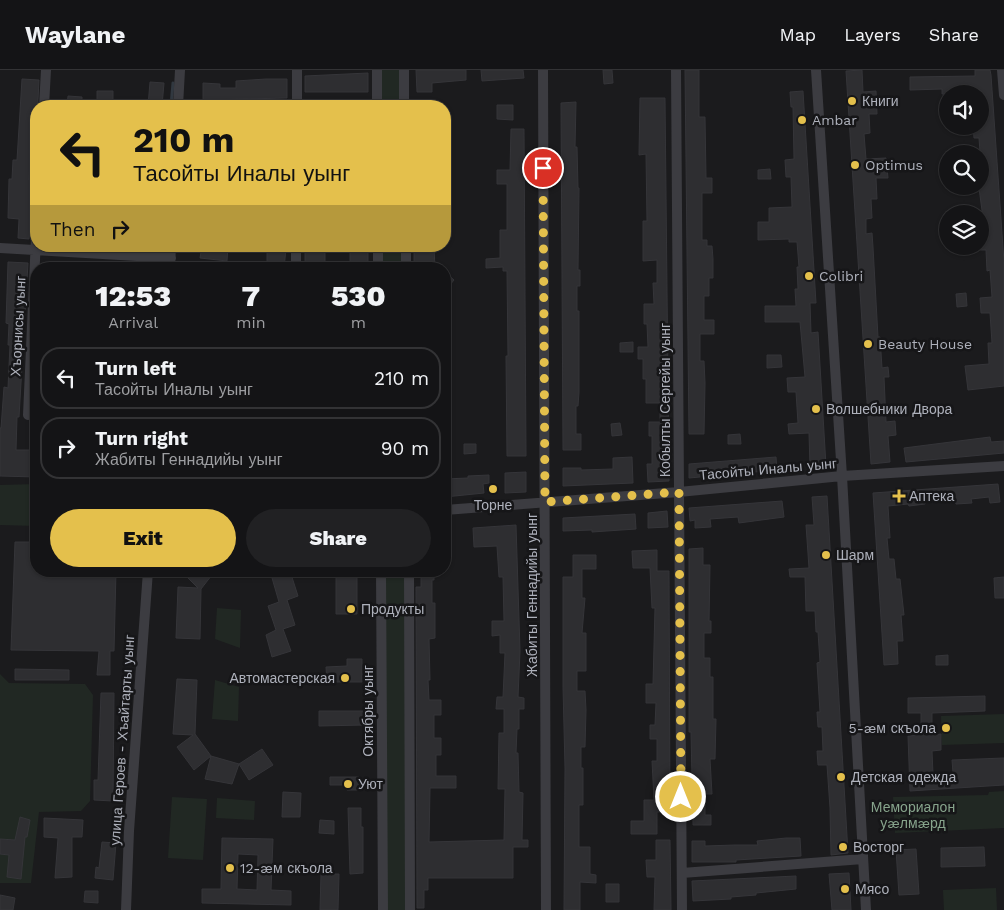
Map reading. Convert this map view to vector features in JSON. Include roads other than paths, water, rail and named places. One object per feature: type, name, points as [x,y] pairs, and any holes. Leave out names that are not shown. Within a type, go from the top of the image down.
[{"type":"street","points":[[44,100],[46,70]]},
{"type":"street","points":[[178,100],[180,70]]},
{"type":"street","points":[[297,70],[297,100]]},
{"type":"street","points":[[377,70],[377,100]]},
{"type":"street","points":[[404,70],[404,100]]},
{"type":"street","name":"Жабиты Геннадийы уынг","points":[[543,70],[546,910]]},
{"type":"street","name":"Кобылты Сергейы уынг","points":[[676,70],[682,910]]},
{"type":"street","points":[[816,70],[842,476],[866,910]]},
{"type":"street","points":[[1002,70],[1004,95]]},
{"type":"street","points":[[0,248],[30,250]]},
{"type":"street","points":[[57,252],[160,262]]},
{"type":"street","name":"Хъорнисы уынг","points":[[28,415],[30,374]]},
{"type":"street","name":"Тасойты Иналы уынг","points":[[451,510],[679,492],[842,476],[1004,466]]},
{"type":"street","name":"улица Героев - Хъайтарты уынг","points":[[126,910],[129,831],[148,577]]},
{"type":"street","name":"Октябры уынг","points":[[381,577],[382,910]]},
{"type":"street","points":[[408,577],[410,910]]},
{"type":"street","points":[[682,874],[863,858]]},
{"type":"waterway","points":[[172,100],[173,83]]},
{"type":"place","name":"Книги","points":[[852,101]]},
{"type":"place","name":"Ambar","points":[[802,120]]},
{"type":"place","name":"Optimus","points":[[855,165]]},
{"type":"place","name":"Colibri","points":[[809,276]]},
{"type":"place","name":"Beauty House","points":[[868,344]]},
{"type":"place","name":"Волшебники Двора","points":[[816,409]]},
{"type":"place","name":"Торне","points":[[493,489]]},
{"type":"place","name":"Аптека","points":[[899,496]]},
{"type":"place","name":"Шарм","points":[[826,555]]},
{"type":"place","name":"Продукты","points":[[351,609]]},
{"type":"place","name":"Автомастерская","points":[[345,678]]},
{"type":"place","name":"5-æм скъола","points":[[946,728]]},
{"type":"place","name":"Детская одежда","points":[[841,777]]},
{"type":"place","name":"Уют","points":[[348,784]]},
{"type":"place","name":"Восторг","points":[[843,847]]},
{"type":"place","name":"12-æм скъола","points":[[230,868]]},
{"type":"place","name":"Мясо","points":[[845,889]]},
{"type":"park label","name":"Мемориалон уæлмæрд","points":[[913,816]]}]
